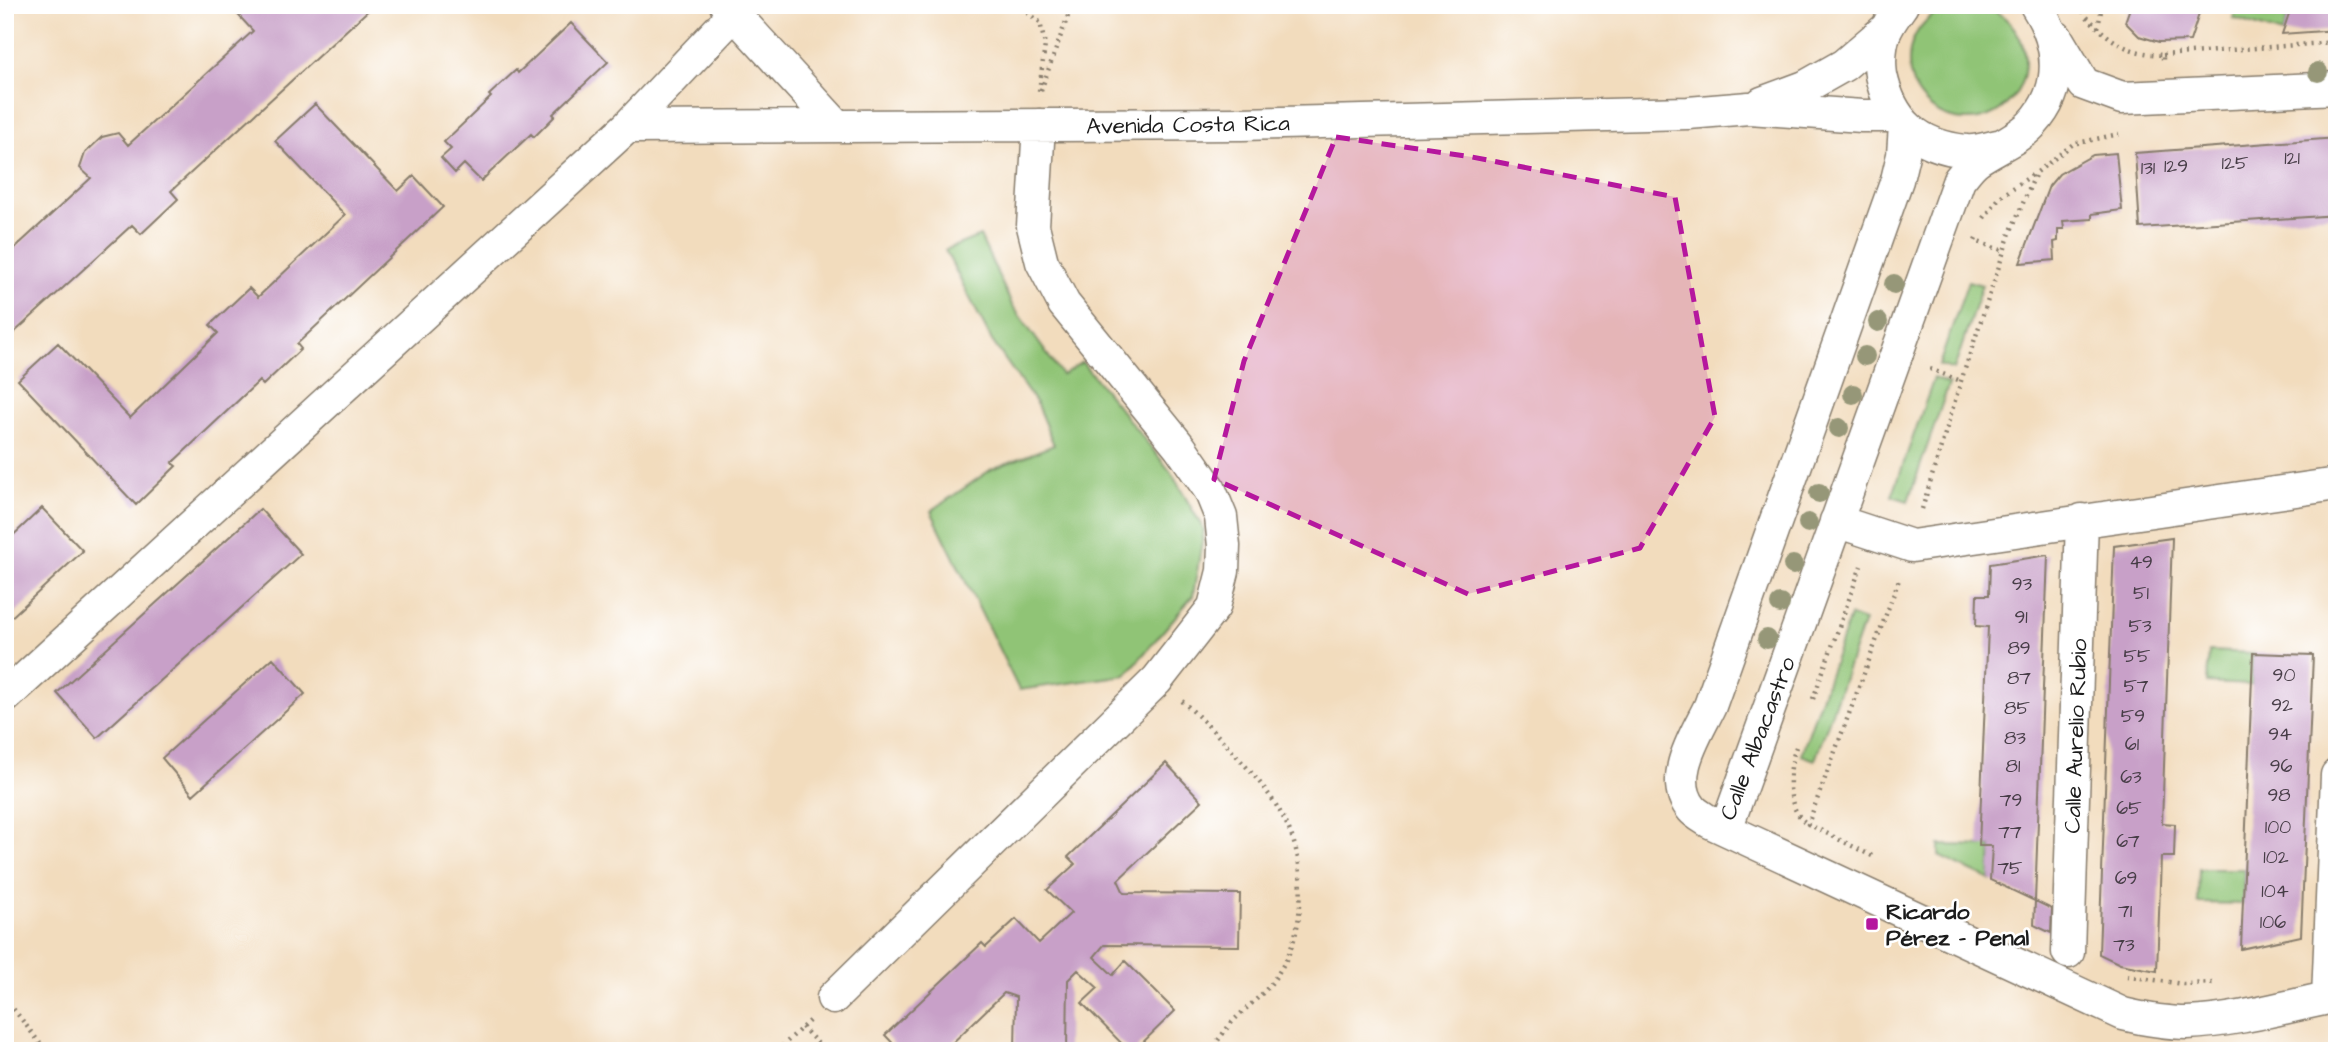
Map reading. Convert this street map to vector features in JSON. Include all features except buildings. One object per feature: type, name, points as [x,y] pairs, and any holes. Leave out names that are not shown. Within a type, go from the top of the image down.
[{"type":"street","points":[[5,697],[627,127],[730,10],[837,126]]},
{"type":"street","points":[[2040,11],[2084,84],[2122,98],[2337,88]]},
{"type":"street","name":"Calle Albacastro","points":[[1901,121],[1903,155],[1897,180],[1710,706],[1683,762],[1682,789],[1692,808],[1710,822],[1726,829],[1959,180],[1975,161],[2031,125],[2050,97],[2057,63],[2040,11]]},
{"type":"street","name":"Avenida Costa Rica","points":[[1749,108],[1805,87],[1844,65],[1894,17]]},
{"type":"street","points":[[1894,17],[1879,63],[1885,96],[1901,121],[1930,143],[1969,151],[2000,146]]},
{"type":"street","name":"Avenida Costa Rica","points":[[627,127],[837,126],[1038,113],[1242,124],[1688,113],[1749,108],[1901,121]]},
{"type":"street","points":[[833,998],[1157,680],[1214,607],[1223,571],[1221,517],[1210,490],[1188,457],[1064,304],[1042,262],[1033,226],[1038,113]]},
{"type":"street","points":[[1836,521],[1912,546],[2337,484]]},
{"type":"street","name":"Calle Aurelio Rubio","points":[[2068,952],[2082,520]]},
{"type":"street","points":[[1726,829],[2123,1014],[2155,1021],[2214,1021],[2332,997],[2337,775]]},
{"type":"path","points":[[1015,5],[1040,22],[1043,34],[1045,45],[1038,113]]},
{"type":"path","points":[[1038,113],[1072,5]]},
{"type":"path","points":[[2102,5],[2098,28],[2118,46],[2141,54],[2163,55],[2337,42]]},
{"type":"path","points":[[2162,98],[2163,55]]},
{"type":"path","points":[[2004,251],[1975,241],[1984,217],[2000,197],[2073,144],[2124,133]]},
{"type":"path","points":[[1879,859],[1808,824],[1912,546],[1961,381],[2004,251],[2036,173]]},
{"type":"path","points":[[1930,369],[1961,381]]},
{"type":"path","points":[[1157,680],[1207,723],[1264,786],[1294,838],[1300,866],[1300,908],[1292,948],[1277,976],[1231,1024],[1210,1051]]},
{"type":"path","points":[[2123,975],[2183,984],[2223,982]]},
{"type":"path","points":[[5,998],[46,1051]]},
{"type":"path","points":[[777,1051],[833,998]]},
{"type":"path","points":[[802,1027],[825,1051]]},
{"type":"highlighted area","points":[[1336,137],[1472,157],[1675,197],[1715,417],[1640,548],[1468,594],[1214,479],[1244,361]]},
{"type":"green space","points":[[1967,4],[1989,9],[2008,21],[2020,40],[2025,62],[2020,84],[2008,103],[1989,115],[1967,120],[1945,115],[1926,103],[1914,84],[1909,62],[1914,40],[1926,21],[1945,9]]},
{"type":"green space","points":[[2237,5],[2292,5],[2282,34],[2233,18]]},
{"type":"green space","points":[[980,236],[1012,305],[1062,375],[1082,362],[1171,472],[1204,530],[1193,596],[1126,675],[1019,690],[931,511],[992,469],[1054,445],[1037,405],[992,341],[945,250]]},
{"type":"green space","points":[[1968,281],[1982,285],[1954,370],[1939,365]]},
{"type":"green space","points":[[1934,378],[1949,384],[1908,501],[1892,496]]},
{"type":"green space","points":[[1850,616],[1864,621],[1815,760],[1801,755]]},
{"type":"green space","points":[[2209,651],[2253,653],[2252,685],[2207,683]]},
{"type":"green space","points":[[1939,845],[1992,846],[1990,880],[1939,856]]},
{"type":"green space","points":[[2199,869],[2244,869],[2243,904],[2198,903]]},
{"type":"place","name":"Ricardo Pérez – Penal","points":[[1872,924]]}]
